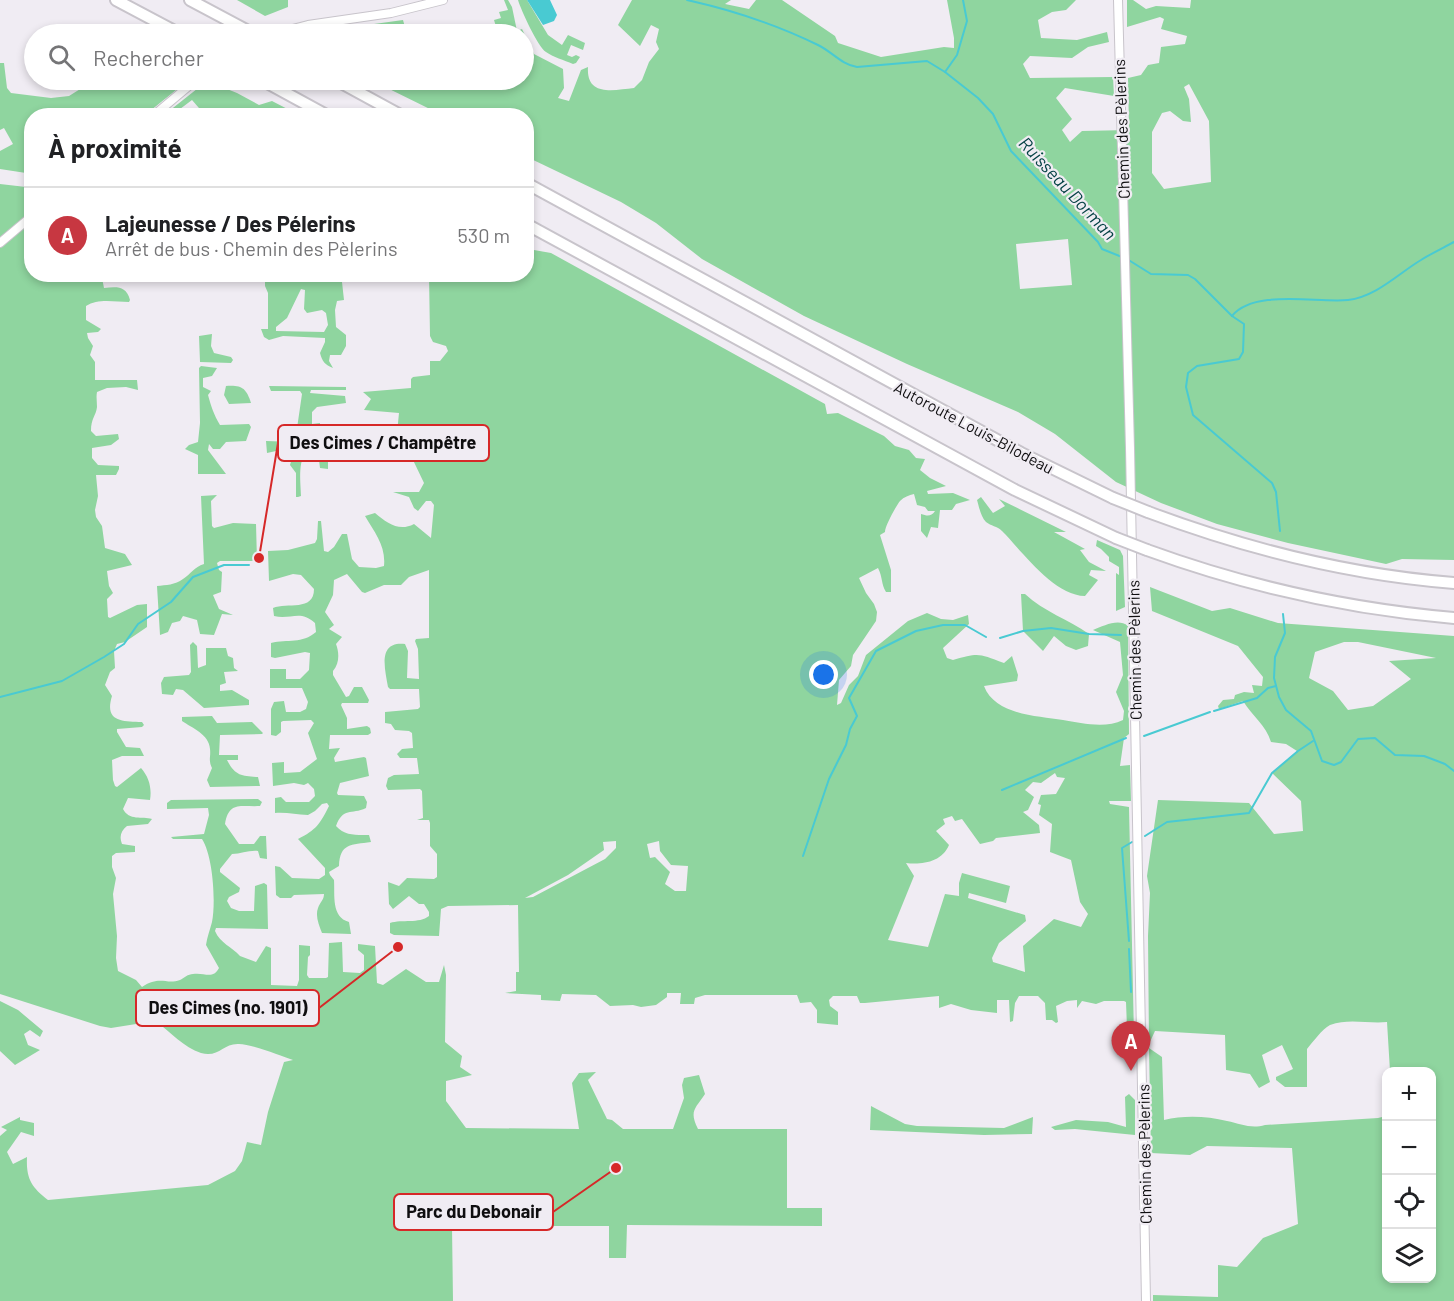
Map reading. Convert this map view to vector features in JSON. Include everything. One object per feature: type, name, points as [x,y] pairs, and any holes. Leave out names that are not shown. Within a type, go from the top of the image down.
[{"type":"highway","points":[[116,0],[161,24]]},
{"type":"highway","points":[[190,0],[234,24]]},
{"type":"highway","points":[[280,90],[313,108]]},
{"type":"highway","points":[[354,90],[387,108]]},
{"type":"highway","name":"Autoroute Louis-Bilodeau","points":[[534,187],[1026,456],[1113,498],[1226,539],[1305,561],[1387,575],[1454,583]]},
{"type":"highway","points":[[534,228],[1000,482],[1068,517],[1116,538],[1222,575],[1297,594],[1384,610],[1454,618]]},
{"type":"street","points":[[315,24],[388,13],[443,0]]},
{"type":"street","name":"Chemin des Pèlerins","points":[[1118,0],[1132,512],[1146,1301]]},
{"type":"street","points":[[163,108],[184,90]]},
{"type":"street","points":[[0,243],[24,223]]},
{"type":"green space","points":[[237,0],[288,0],[288,7],[265,16]]},
{"type":"green space","points":[[504,0],[508,0],[516,24],[495,24],[494,20],[501,18],[499,12],[508,10]]},
{"type":"green space","points":[[518,0],[527,0],[548,35],[562,45],[568,35],[585,43],[583,50],[571,45],[567,55],[580,57],[576,63],[573,64],[546,52],[534,35],[534,24],[528,24]]},
{"type":"green space","points":[[632,0],[731,0],[725,4],[749,9],[756,0],[782,0],[835,36],[838,43],[881,57],[944,47],[954,48],[947,0],[1076,0],[1066,10],[1052,12],[1038,20],[1041,38],[1077,40],[1107,32],[1109,42],[1088,47],[1072,58],[1030,56],[1023,64],[1030,78],[1113,77],[1114,96],[1065,88],[1056,98],[1072,119],[1062,130],[1070,142],[1082,131],[1129,130],[1128,78],[1141,75],[1148,65],[1159,63],[1161,47],[1185,44],[1187,36],[1161,29],[1164,19],[1160,17],[1127,27],[1127,0],[1133,0],[1146,9],[1156,6],[1190,8],[1191,0],[1454,0],[1454,560],[1402,559],[1386,564],[1288,543],[1217,524],[1161,503],[1116,482],[1055,434],[1018,412],[804,316],[702,259],[656,223],[621,202],[534,160],[534,108],[428,108],[391,90],[534,90],[534,54],[563,69],[564,88],[558,98],[569,101],[581,70],[588,67],[589,77],[596,87],[603,90],[634,88],[642,80],[649,62],[659,49],[656,42],[659,29],[651,25],[640,46],[618,25]],"holes":[[[1189,84],[1209,121],[1211,182],[1164,189],[1152,173],[1152,132],[1162,113],[1170,111],[1183,121],[1191,122],[1189,99],[1184,87]],[[1068,239],[1072,285],[1020,289],[1016,244]]]},
{"type":"green space","points":[[403,20],[404,24],[374,24]]},
{"type":"green space","points":[[0,63],[4,63],[7,88],[11,93],[51,98],[69,96],[79,90],[176,90],[154,108],[24,108],[24,173],[0,169],[0,151],[13,144],[4,128],[0,130]]},
{"type":"green space","points":[[196,90],[230,90],[259,105],[272,101],[286,108],[199,108],[192,100],[181,108],[173,108]]},
{"type":"green space","points":[[0,184],[24,187],[24,282],[103,282],[104,288],[123,289],[130,300],[129,302],[101,301],[86,306],[86,320],[101,329],[98,332],[87,333],[93,346],[90,355],[95,362],[95,380],[137,380],[138,390],[126,387],[107,388],[97,392],[97,407],[91,431],[96,436],[118,434],[119,439],[111,445],[92,448],[92,458],[98,465],[119,466],[116,475],[96,475],[98,496],[95,510],[96,517],[102,526],[105,548],[125,554],[132,565],[107,571],[109,586],[113,593],[107,599],[108,617],[137,605],[147,604],[147,627],[125,642],[117,644],[114,651],[115,668],[110,672],[105,685],[112,696],[110,711],[113,715],[122,720],[142,722],[144,725],[117,729],[126,747],[140,748],[144,756],[122,756],[112,760],[115,786],[117,787],[141,768],[148,779],[151,791],[150,800],[128,798],[123,809],[132,817],[152,819],[148,824],[127,826],[122,832],[122,844],[135,846],[135,852],[116,853],[112,856],[112,867],[116,878],[113,894],[118,971],[136,980],[142,987],[158,981],[180,980],[191,974],[211,975],[217,972],[219,968],[206,945],[214,903],[213,879],[206,847],[202,839],[173,839],[171,837],[204,834],[209,815],[208,808],[167,809],[167,803],[171,800],[258,799],[262,802],[260,806],[233,808],[225,824],[239,844],[254,844],[260,836],[266,836],[267,859],[260,858],[258,851],[232,854],[220,872],[240,888],[239,892],[229,897],[227,901],[231,908],[239,911],[254,911],[255,886],[264,883],[267,885],[268,929],[216,928],[215,931],[220,939],[240,956],[256,962],[266,946],[271,948],[271,985],[297,986],[299,945],[310,946],[307,975],[309,978],[328,977],[329,943],[342,942],[343,972],[360,973],[364,970],[364,955],[358,950],[358,944],[375,946],[377,983],[383,985],[406,969],[426,982],[439,982],[444,965],[446,975],[445,1042],[462,1056],[460,1067],[472,1075],[446,1081],[446,1101],[466,1128],[579,1129],[572,1083],[579,1073],[596,1072],[588,1080],[607,1119],[612,1120],[623,1129],[673,1129],[684,1098],[682,1085],[684,1078],[699,1075],[705,1094],[694,1114],[698,1129],[787,1129],[787,1208],[822,1208],[822,1226],[627,1225],[626,1258],[609,1258],[609,1226],[452,1226],[453,1301],[0,1301],[0,1136],[7,1130],[1,1127],[20,1117],[20,1120],[34,1123],[34,1136],[21,1132],[7,1152],[13,1164],[27,1157],[27,1171],[31,1182],[37,1191],[48,1200],[208,1185],[235,1171],[242,1161],[247,1142],[261,1145],[268,1112],[284,1062],[293,1060],[239,1044],[212,1054],[201,1053],[183,1043],[155,1021],[111,1028],[0,994]]},
{"type":"green space","points":[[534,250],[551,253],[825,404],[827,414],[838,413],[884,436],[895,446],[909,450],[916,458],[925,459],[920,470],[946,486],[927,491],[928,494],[953,493],[970,500],[956,504],[952,510],[940,510],[938,528],[931,527],[927,538],[921,531],[921,514],[929,516],[935,511],[928,511],[925,507],[917,505],[914,494],[905,497],[898,504],[885,532],[880,535],[891,570],[891,592],[886,592],[878,568],[859,578],[874,604],[877,612],[876,621],[853,655],[851,666],[839,680],[837,705],[841,703],[849,685],[858,676],[866,655],[908,621],[927,613],[941,619],[953,620],[968,615],[969,624],[943,648],[947,658],[953,660],[979,655],[1004,663],[1012,656],[1018,675],[1017,681],[984,686],[989,696],[997,703],[1029,715],[1093,724],[1116,723],[1123,720],[1124,711],[1116,692],[1123,675],[1120,642],[1093,630],[1115,623],[1128,626],[1129,734],[1124,738],[1120,766],[1130,765],[1131,801],[1109,801],[1110,804],[1129,807],[1134,1036],[1127,1028],[1126,1002],[1124,1001],[1104,1001],[1096,1004],[1082,1001],[1077,1008],[1077,1000],[1067,1001],[1056,1006],[1058,1022],[1056,1023],[1046,1020],[1045,1003],[1038,996],[1019,996],[1015,1003],[1013,1021],[1010,1022],[1009,1000],[997,1000],[997,1013],[971,1010],[951,1004],[939,1008],[939,996],[860,1003],[857,996],[833,996],[829,1000],[830,1006],[838,1012],[838,1025],[817,1023],[817,1010],[811,1002],[800,1003],[797,995],[705,995],[695,998],[694,1004],[680,1004],[681,993],[667,993],[667,997],[656,1005],[641,1007],[610,1006],[596,995],[562,994],[560,1001],[541,1000],[541,995],[505,993],[516,991],[516,972],[519,972],[518,905],[448,906],[441,909],[439,936],[390,933],[390,923],[420,920],[429,916],[429,912],[424,904],[419,904],[409,896],[393,909],[389,904],[388,882],[399,886],[407,878],[434,879],[437,877],[437,854],[430,846],[429,820],[417,820],[423,818],[422,791],[420,789],[388,790],[386,786],[388,778],[394,775],[419,774],[417,758],[400,758],[397,754],[402,749],[413,748],[412,733],[395,730],[391,724],[385,723],[385,712],[418,709],[420,707],[419,689],[390,689],[385,672],[385,658],[390,647],[405,644],[408,651],[407,678],[419,679],[418,649],[415,641],[429,638],[429,570],[409,577],[401,585],[384,585],[365,593],[347,574],[334,580],[333,595],[325,612],[334,625],[329,629],[342,637],[336,644],[338,658],[333,675],[346,697],[354,687],[362,687],[369,700],[368,703],[342,703],[341,705],[347,718],[347,729],[367,726],[371,733],[368,735],[330,735],[329,749],[340,748],[334,758],[335,762],[364,757],[369,776],[340,783],[337,793],[338,795],[364,796],[367,802],[366,808],[348,812],[342,816],[336,826],[347,833],[369,835],[371,842],[348,846],[342,853],[339,866],[329,872],[334,880],[334,899],[337,910],[343,919],[349,922],[351,934],[322,933],[317,914],[324,894],[294,895],[291,898],[280,898],[276,895],[275,866],[280,867],[292,878],[319,879],[325,875],[325,868],[298,839],[317,826],[329,806],[327,803],[322,804],[308,815],[275,813],[275,798],[281,797],[286,802],[309,802],[315,796],[314,789],[308,783],[273,786],[272,763],[284,762],[284,773],[300,772],[317,759],[308,733],[314,723],[311,720],[283,721],[281,732],[276,736],[271,735],[271,709],[274,702],[284,701],[286,712],[300,712],[306,709],[308,702],[302,688],[270,688],[270,669],[286,669],[286,679],[300,679],[309,670],[310,653],[271,657],[271,643],[300,640],[316,632],[315,623],[305,617],[274,616],[273,608],[305,604],[310,601],[314,589],[301,575],[293,574],[269,581],[268,551],[288,550],[315,543],[318,521],[321,521],[324,551],[328,552],[342,534],[347,534],[352,559],[359,567],[384,566],[382,546],[365,516],[375,513],[398,527],[414,524],[431,538],[434,505],[431,501],[426,501],[418,511],[409,497],[393,492],[419,492],[424,483],[413,460],[390,457],[395,453],[399,413],[364,410],[371,399],[363,392],[411,388],[413,377],[430,375],[430,361],[440,361],[448,351],[446,346],[433,342],[430,336],[429,282],[534,282]],"holes":[[[1055,773],[1057,777],[1065,778],[1056,794],[1041,795],[1038,804],[1041,805],[1039,815],[1052,824],[1050,852],[1071,860],[1080,902],[1088,914],[1081,927],[1054,919],[1023,946],[1025,972],[993,962],[992,958],[999,943],[1026,921],[1025,915],[968,898],[969,893],[1006,903],[1010,886],[962,873],[959,896],[945,894],[928,947],[888,940],[914,876],[906,863],[937,859],[949,845],[936,831],[945,824],[943,819],[952,816],[955,821],[962,819],[980,844],[996,838],[1040,833],[1039,825],[1023,812],[1028,810],[1034,797],[1025,790],[1033,782],[1041,783]],[[616,841],[616,848],[605,859],[533,897],[525,898],[568,875],[604,850],[603,842]],[[659,841],[660,851],[671,865],[688,866],[686,891],[675,891],[665,884],[670,872],[655,857],[650,858],[647,844]]]},
{"type":"green space","points":[[265,282],[342,282],[344,300],[337,301],[336,327],[346,335],[346,346],[341,355],[330,355],[329,361],[333,368],[324,362],[320,353],[325,338],[283,336],[269,340],[264,337],[261,329],[268,329],[268,293]],"holes":[[[301,289],[305,290],[304,309],[307,313],[322,310],[326,313],[328,325],[324,332],[276,331],[276,327],[287,318]]]},
{"type":"green space","points":[[212,334],[211,346],[214,353],[231,357],[233,360],[231,363],[200,362],[199,336]]},
{"type":"green space","points":[[201,366],[217,368],[212,376],[203,378],[203,387],[211,391],[208,395],[220,425],[249,424],[251,427],[246,441],[226,442],[220,449],[213,449],[209,444],[208,450],[226,474],[198,474],[198,455],[185,449],[198,442],[199,368]]},
{"type":"green space","points":[[226,386],[243,388],[251,403],[229,404],[224,395]]},
{"type":"green space","points":[[269,386],[346,387],[346,390],[311,390],[310,393],[345,396],[346,403],[317,407],[312,412],[312,424],[320,423],[318,443],[326,437],[333,440],[328,456],[328,469],[320,468],[320,447],[310,450],[304,456],[300,473],[301,496],[298,497],[296,497],[296,473],[290,465],[293,455],[291,451],[285,449],[267,453],[266,441],[295,442],[302,394],[300,391],[271,391]]},
{"type":"green space","points":[[217,495],[211,501],[212,526],[214,528],[233,523],[256,524],[257,561],[220,561],[217,563],[222,572],[221,592],[213,595],[219,609],[233,615],[222,614],[214,635],[200,634],[197,620],[183,616],[180,621],[172,623],[168,632],[160,635],[157,586],[177,582],[204,564],[201,496]]},
{"type":"green space","points":[[981,497],[993,513],[1005,506],[999,499],[1066,532],[1054,532],[1085,549],[1080,550],[1089,562],[1106,571],[1091,570],[1089,575],[1098,580],[1085,596],[1073,594],[1061,588],[1039,571],[1002,531],[986,522],[981,515],[977,500]]},
{"type":"green space","points":[[1097,540],[1120,550],[1123,556],[1125,607],[1116,611],[1116,573],[1119,575],[1119,567],[1109,561],[1109,557],[1096,546]]},
{"type":"green space","points":[[1150,587],[1212,611],[1230,608],[1278,623],[1454,636],[1454,1301],[1153,1301],[1153,1295],[1218,1297],[1218,1265],[1237,1267],[1263,1238],[1298,1224],[1292,1148],[1207,1146],[1190,1155],[1151,1153],[1149,1048],[1162,1057],[1164,1120],[1179,1117],[1204,1117],[1255,1126],[1382,1117],[1382,1283],[1436,1283],[1436,1067],[1390,1067],[1387,1022],[1344,1022],[1327,1027],[1307,1049],[1307,1087],[1285,1087],[1276,1080],[1276,1077],[1293,1069],[1282,1045],[1262,1055],[1270,1082],[1259,1088],[1250,1074],[1226,1070],[1225,1035],[1155,1031],[1149,1044],[1150,893],[1147,876],[1158,800],[1249,803],[1274,834],[1303,831],[1301,801],[1272,773],[1297,751],[1286,744],[1271,742],[1266,731],[1243,701],[1219,709],[1218,706],[1223,700],[1234,699],[1235,695],[1244,692],[1254,693],[1252,685],[1262,686],[1263,677],[1238,646],[1152,611]],"holes":[[[1344,642],[1358,642],[1436,658],[1389,661],[1411,679],[1373,706],[1348,710],[1333,691],[1309,678],[1315,652]]]},
{"type":"green space","points":[[1021,594],[1025,594],[1040,606],[1089,634],[1088,646],[1076,650],[1066,646],[1054,636],[1043,651],[1023,631]]},
{"type":"green space","points":[[193,642],[197,646],[198,668],[206,665],[206,648],[226,648],[228,656],[233,658],[234,668],[238,671],[224,672],[226,683],[220,685],[220,691],[232,690],[249,700],[249,705],[204,708],[183,690],[176,689],[173,695],[162,694],[161,683],[164,677],[189,675],[191,672],[190,645]]},
{"type":"green space","points":[[212,716],[217,723],[252,722],[263,733],[220,735],[219,755],[238,755],[238,760],[227,760],[230,765],[240,774],[258,777],[260,786],[210,787],[207,780],[212,768],[207,739],[182,721],[182,717]]},
{"type":"green space","points":[[0,1001],[18,1010],[43,1031],[40,1037],[30,1030],[24,1034],[28,1045],[40,1050],[15,1065],[0,1051]]},
{"type":"green space","points":[[1129,1094],[1135,1100],[1135,1135],[1075,1129],[1055,1130],[1051,1127],[1076,1120],[1108,1122],[1126,1127],[1125,1097]]},
{"type":"green space","points":[[871,1106],[905,1124],[917,1126],[1004,1128],[1033,1117],[1032,1134],[984,1135],[870,1130]]},
{"type":"water","points":[[527,0],[550,0],[557,15],[554,21],[543,25]]},
{"type":"waterway","name":"Ruisseau Dorman","points":[[687,0],[770,24],[818,45],[852,66],[927,61],[978,98],[993,114],[1011,151],[1098,242],[1102,249],[1122,257]]},
{"type":"waterway","points":[[945,72],[957,55],[967,21],[963,0]]},
{"type":"waterway","points":[[1232,316],[1242,308],[1270,300],[1358,298],[1378,289],[1421,260],[1454,242]]},
{"type":"waterway","name":"Ruisseau Dorman","points":[[1127,259],[1151,274],[1188,275],[1195,279],[1232,316],[1244,324],[1243,352],[1239,359],[1197,366],[1188,373],[1186,387],[1193,415],[1272,483],[1276,492],[1280,531]]},
{"type":"waterway","points":[[0,697],[62,681],[104,657],[124,644],[138,624],[171,602],[193,577],[224,565],[249,565]]},
{"type":"waterway","name":"Ruisseau Dorman","points":[[1283,614],[1285,633],[1275,657],[1274,678],[1279,697],[1286,710],[1311,731],[1322,761],[1334,765],[1341,762],[1358,739],[1375,738],[1395,755],[1424,756],[1445,764],[1454,771]]},
{"type":"waterway","points":[[803,856],[829,779],[857,716],[849,698],[876,651],[916,631],[943,625],[965,625],[986,637]]},
{"type":"waterway","points":[[1000,638],[1023,631],[1051,628],[1089,634],[1121,635]]},
{"type":"waterway","points":[[1214,711],[1257,698],[1268,688],[1276,686]]},
{"type":"waterway","points":[[1144,736],[1210,712]]},
{"type":"waterway","points":[[1002,790],[1126,738]]},
{"type":"waterway","points":[[1145,836],[1167,822],[1249,813],[1272,773],[1313,741]]},
{"type":"waterway","points":[[1129,941],[1122,848],[1132,842]]},
{"type":"waterway","points":[[1129,949],[1131,992]]},
{"type":"place","name":"Des Cimes / Champêtre","points":[[259,558]]},
{"type":"place","name":"Des Cimes (no. 1901)","points":[[398,947]]},
{"type":"place","name":"Lajeunesse / Des Pélerins","points":[[1131,1071]]},
{"type":"place","name":"Parc du Debonair","points":[[616,1168]]}]
